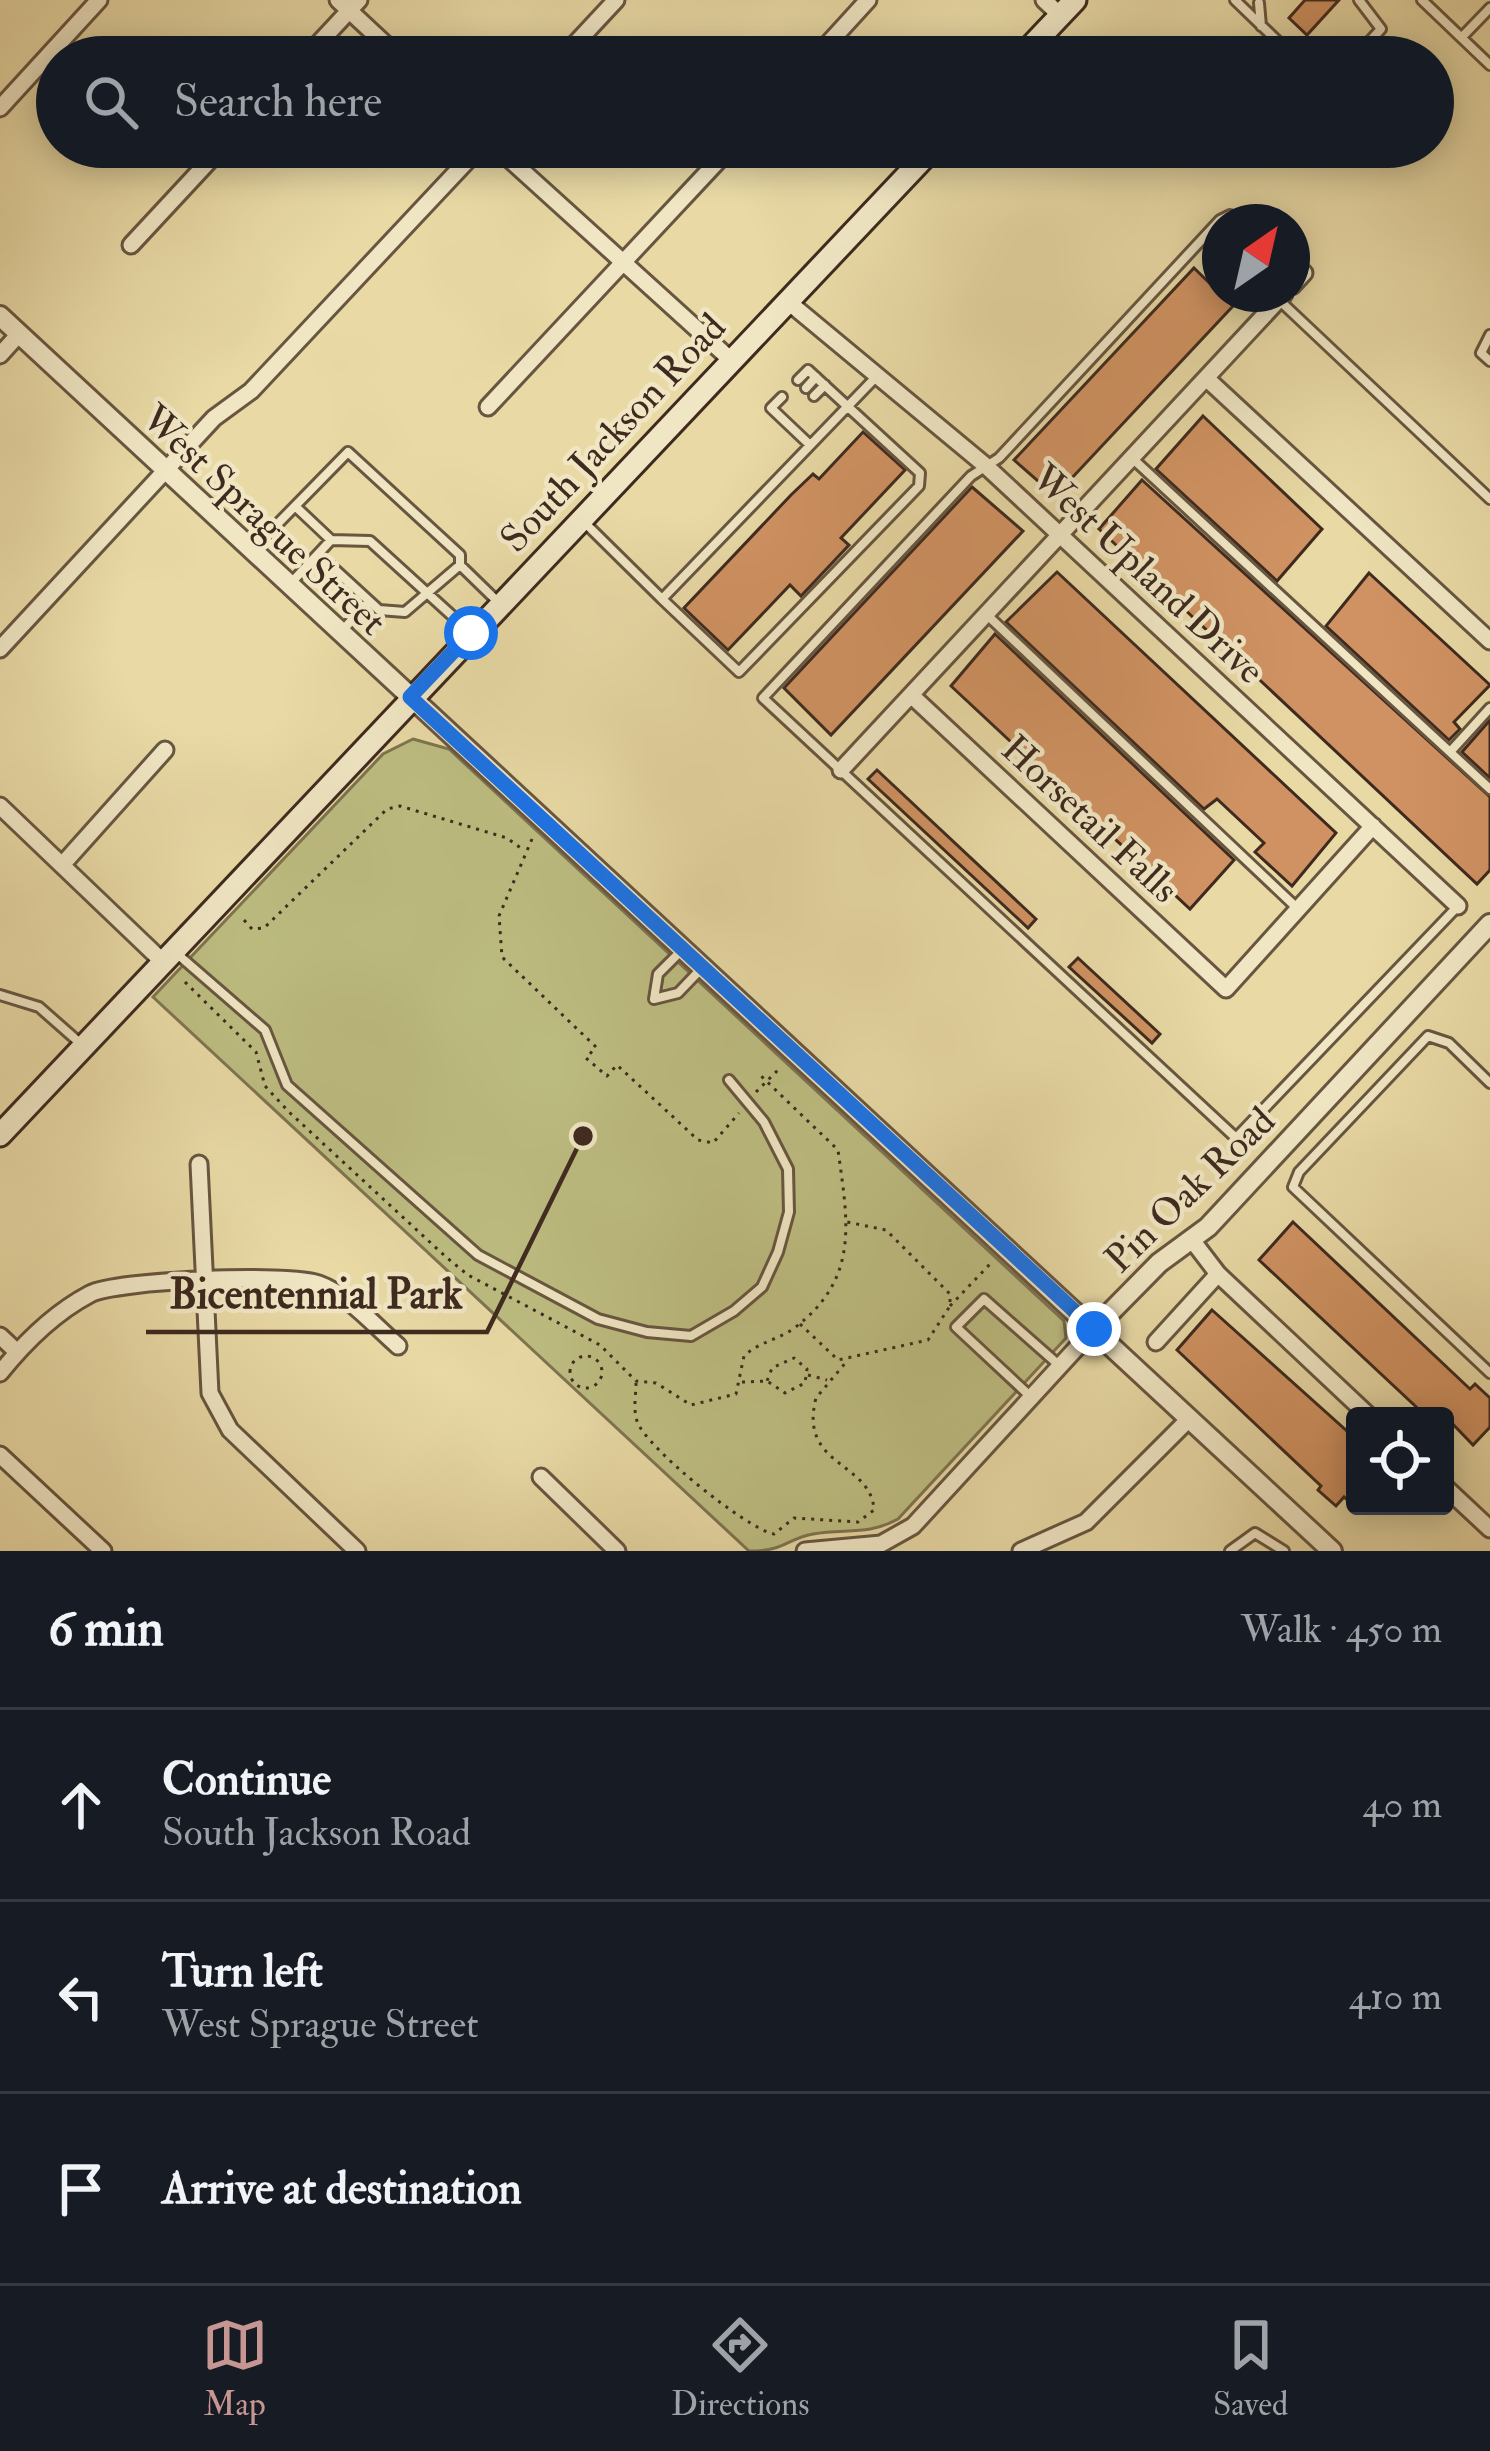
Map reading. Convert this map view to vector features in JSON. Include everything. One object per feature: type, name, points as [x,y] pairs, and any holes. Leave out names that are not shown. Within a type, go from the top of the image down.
[{"type":"main road","points":[[1037,36],[1060,5]]},
{"type":"main road","name":"South Jackson Road","points":[[0,1135],[166,954],[914,168]]},
{"type":"street","points":[[66,36],[99,0]]},
{"type":"street","points":[[583,36],[616,0]]},
{"type":"street","points":[[835,36],[868,0]]},
{"type":"street","points":[[323,36],[348,4],[379,36]]},
{"type":"street","points":[[0,108],[36,69]]},
{"type":"street","points":[[131,245],[203,168]]},
{"type":"street","points":[[0,649],[164,470],[214,418],[250,391],[460,168]]},
{"type":"street","points":[[520,168],[731,360]]},
{"type":"street","points":[[488,407],[711,168]]},
{"type":"street","name":"West Upland Drive","points":[[786,299],[986,466],[1458,906]]},
{"type":"street","points":[[841,770],[1268,312]]},
{"type":"street","name":"West Sprague Street","points":[[0,316],[1332,1551]]},
{"type":"street","points":[[0,356],[19,334]]},
{"type":"street","points":[[1206,378],[1490,641]]},
{"type":"street","name":"Horsetail Falls","points":[[911,695],[1226,989],[1298,909]]},
{"type":"street","points":[[62,865],[165,750]]},
{"type":"street","points":[[0,806],[166,954]]},
{"type":"street","points":[[1298,909],[1373,826]]},
{"type":"street","name":"Pin Oak Road","points":[[806,1551],[881,1544],[913,1526],[1094,1329],[1159,1263],[1192,1240],[1490,924]]},
{"type":"street","points":[[199,1164],[209,1393],[230,1430],[357,1551]]},
{"type":"street","points":[[1192,1240],[1218,1274],[1360,1407]]},
{"type":"street","points":[[1156,1342],[1218,1274]]},
{"type":"street","points":[[0,1373],[17,1352],[94,1291],[204,1281],[283,1278],[320,1284],[398,1346]]},
{"type":"street","points":[[0,1336],[17,1352]]},
{"type":"street","points":[[1021,1551],[1086,1522],[1190,1418]]},
{"type":"street","points":[[0,1454],[103,1551]]},
{"type":"street","points":[[541,1477],[617,1551]]},
{"type":"street","points":[[1454,1495],[1490,1529]]},
{"type":"lane","points":[[1234,0],[1272,36]]},
{"type":"lane","points":[[1359,0],[1381,29],[1374,36]]},
{"type":"lane","points":[[1422,0],[1490,64]]},
{"type":"lane","points":[[1259,3],[1261,26]]},
{"type":"lane","points":[[1462,38],[1490,8]]},
{"type":"lane","points":[[1202,239],[763,698],[1237,1138],[1458,906]]},
{"type":"lane","points":[[1297,312],[1490,499]]},
{"type":"lane","points":[[1490,335],[1481,353],[1490,361]]},
{"type":"lane","points":[[580,519],[739,672],[919,486],[920,472],[808,370],[802,384]]},
{"type":"lane","points":[[662,599],[876,377]]},
{"type":"lane","points":[[814,396],[825,385]]},
{"type":"lane","points":[[785,400],[778,415],[810,445]]},
{"type":"lane","points":[[787,423],[798,412]]},
{"type":"lane","points":[[250,551],[348,452],[460,555],[460,565],[500,603]]},
{"type":"lane","points":[[1132,458],[1490,789]]},
{"type":"lane","points":[[295,506],[331,540],[370,541],[471,633]]},
{"type":"lane","points":[[287,586],[331,540]]},
{"type":"lane","points":[[318,554],[379,610],[405,612],[460,565]]},
{"type":"lane","points":[[338,634],[369,601]]},
{"type":"lane","points":[[986,614],[1298,909]]},
{"type":"lane","points":[[1450,752],[1490,707]]},
{"type":"lane","points":[[682,949],[658,974],[654,999],[678,993],[702,967]]},
{"type":"lane","points":[[166,954],[265,1030],[286,1085],[478,1255],[598,1319],[646,1332],[691,1336],[734,1311],[761,1287],[778,1252],[789,1212],[788,1168],[729,1080]]},
{"type":"lane","points":[[0,995],[39,1006],[82,1045]]},
{"type":"lane","points":[[1490,1083],[1449,1043],[1428,1036],[1299,1172],[1293,1187],[1490,1372]]},
{"type":"lane","points":[[1031,1397],[956,1327],[984,1299],[1060,1366]]},
{"type":"lane","points":[[1230,1551],[1255,1533],[1284,1551]]},
{"type":"path","points":[[244,920],[252,929],[264,928],[355,835],[400,806],[507,838],[524,850]]},
{"type":"path","points":[[532,839],[499,916],[498,950],[596,1047],[586,1058],[607,1076],[617,1066],[707,1143],[713,1143],[780,1068]]},
{"type":"path","points":[[848,1222],[886,1230],[950,1294],[950,1306]]},
{"type":"path","points":[[636,1381],[635,1413],[646,1435],[745,1523],[774,1534],[794,1518],[858,1522],[874,1510],[866,1485],[821,1446],[814,1406],[847,1361],[884,1348],[920,1345],[933,1335],[950,1306],[990,1264]]},
{"type":"path","points":[[799,1322],[833,1358],[847,1361]]},
{"type":"path","points":[[598,1361],[609,1353]]},
{"type":"path","points":[[588,1356],[598,1361],[602,1376],[596,1385],[576,1384],[570,1376],[574,1361],[588,1356]]},
{"type":"path","points":[[767,1381],[772,1368],[794,1358],[808,1375],[828,1381]]},
{"type":"path","points":[[740,1382],[767,1381],[785,1393],[797,1390],[808,1375]]},
{"type":"green space","points":[[413,739],[449,749],[1064,1321],[1066,1338],[898,1519],[876,1528],[813,1534],[771,1549],[749,1551],[153,997],[383,754]]},
{"type":"building","points":[[1305,0],[1339,0],[1307,35],[1289,18]]},
{"type":"building","points":[[1194,268],[1202,276],[1202,312],[1227,312],[1055,496],[1014,460]]},
{"type":"building","points":[[1203,416],[1322,529],[1277,581],[1156,469]]},
{"type":"building","points":[[863,432],[905,470],[841,538],[849,545],[801,596],[790,585],[728,650],[684,608],[791,495],[813,474],[819,479]]},
{"type":"building","points":[[1142,480],[1490,797],[1490,870],[1477,884],[1099,529]]},
{"type":"building","points":[[972,487],[1023,531],[831,735],[784,688]]},
{"type":"building","points":[[1057,572],[1336,833],[1292,886],[1255,852],[1264,843],[1217,799],[1204,809],[1006,622]]},
{"type":"building","points":[[1369,573],[1490,685],[1454,722],[1460,729],[1449,740],[1326,626]]},
{"type":"building","points":[[995,634],[1234,860],[1190,909],[951,686]]},
{"type":"building","points":[[1490,720],[1490,778],[1462,752]]},
{"type":"building","points":[[877,770],[1036,919],[1028,928],[868,779]]},
{"type":"building","points":[[1078,958],[1160,1034],[1152,1043],[1069,967]]},
{"type":"building","points":[[1293,1222],[1470,1389],[1475,1384],[1490,1398],[1490,1427],[1473,1445],[1454,1425],[1454,1407],[1416,1407],[1259,1260]]},
{"type":"building","points":[[1212,1310],[1346,1430],[1346,1499],[1336,1506],[1318,1490],[1321,1486],[1177,1350]]},
{"type":"place","name":"Bicentennial Park","points":[[583,1136]]},
{"type":"route","points":[[471,633],[410,697],[1094,1329]]}]
